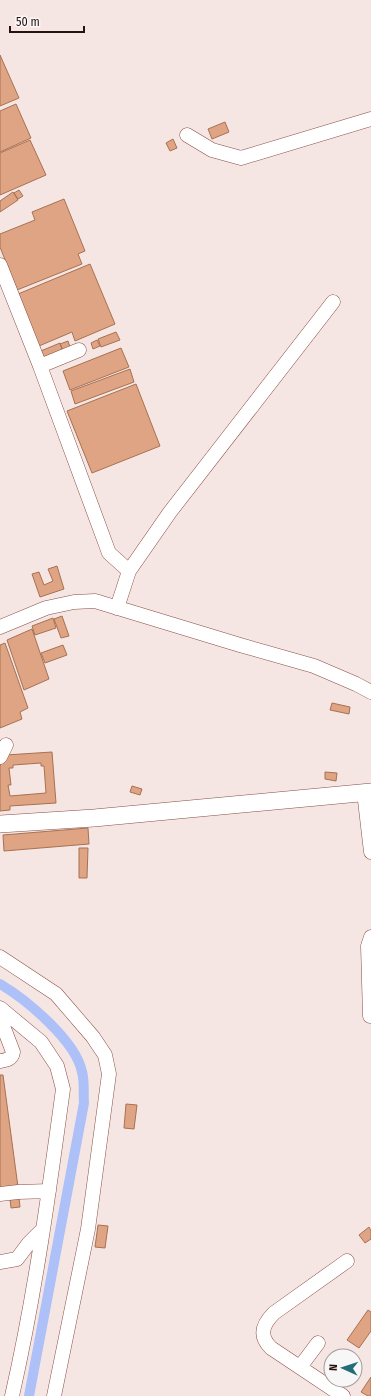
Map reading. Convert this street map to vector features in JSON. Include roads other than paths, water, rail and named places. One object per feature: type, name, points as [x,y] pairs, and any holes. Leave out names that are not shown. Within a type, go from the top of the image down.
[{"type":"main road","points":[[0,824],[94,818],[368,792]]},
{"type":"lane","points":[[187,135],[212,150],[241,158],[371,119]]},
{"type":"lane","points":[[0,265],[40,366],[108,552],[129,571]]},
{"type":"lane","points":[[117,608],[129,571],[170,512],[333,302]]},
{"type":"lane","points":[[40,366],[79,350]]},
{"type":"lane","points":[[0,628],[46,608],[74,602],[95,601],[240,646],[314,666],[371,692]]},
{"type":"lane","points":[[368,792],[371,852]]},
{"type":"lane","points":[[370,1016],[368,946],[371,937]]},
{"type":"lane","points":[[0,957],[56,994],[93,1037],[105,1055],[109,1074],[88,1229],[54,1396]]},
{"type":"lane","points":[[0,1008],[41,1042],[57,1066],[63,1089],[43,1229],[24,1345],[12,1396]]},
{"type":"lane","points":[[0,1018],[13,1055],[10,1058],[0,1061]]},
{"type":"lane","points":[[0,1194],[48,1191]]},
{"type":"lane","points":[[0,1262],[17,1259],[29,1243],[43,1229]]},
{"type":"lane","points":[[343,1396],[267,1344],[264,1339],[264,1326],[274,1312],[347,1261]]},
{"type":"lane","points":[[300,1367],[318,1343]]},
{"type":"waterway","points":[[0,984],[23,1000],[49,1022],[61,1035],[78,1060],[83,1080],[84,1103],[29,1396]]}]
